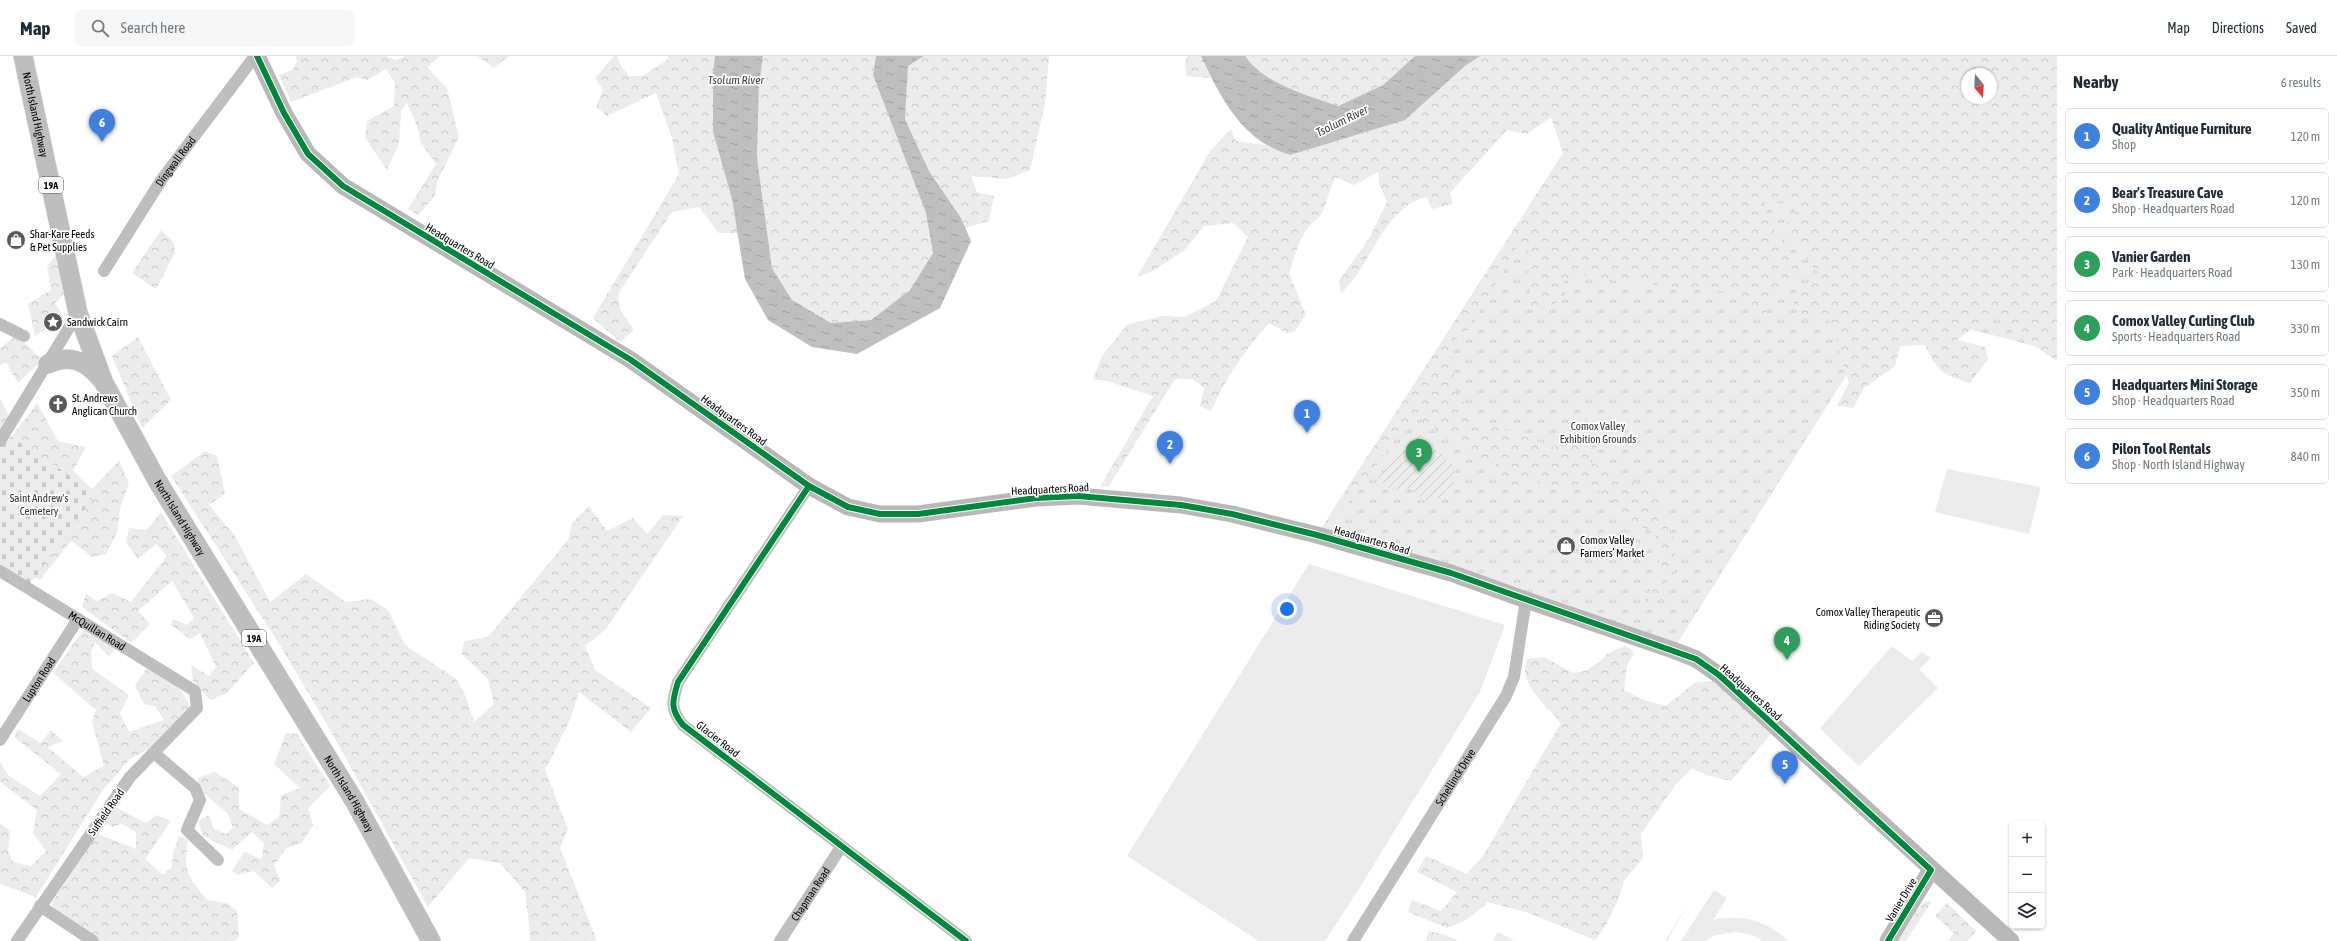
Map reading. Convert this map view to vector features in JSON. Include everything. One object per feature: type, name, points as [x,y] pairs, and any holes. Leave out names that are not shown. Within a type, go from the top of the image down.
[{"type":"main road","name":"North Island Highway","points":[[23,56],[78,313],[104,383],[158,482],[355,802],[431,941]]},
{"type":"main road","name":"Headquarters Road","points":[[256,56],[284,113],[308,154],[343,186],[631,360],[809,486],[848,507],[880,514],[918,514],[1036,498],[1078,496],[1181,505],[1232,514],[1317,535],[1451,573],[1696,659],[1719,675],[1931,870],[2011,941]]},
{"type":"main road","points":[[48,364],[57,360],[72,358],[90,368],[104,383]]},
{"type":"main road","name":"Vanier Drive","points":[[1888,941],[1931,870]]},
{"type":"street","name":"Dingwall Road","points":[[104,271],[162,178],[256,56]]},
{"type":"street","points":[[0,441],[78,313]]},
{"type":"street","points":[[0,324],[24,336]]},
{"type":"street","name":"Glacier Road","points":[[809,486],[678,682],[673,699],[674,713],[683,725],[966,941]]},
{"type":"street","name":"McQuillan Road","points":[[0,571],[195,691]]},
{"type":"street","name":"Schellinck Drive","points":[[1353,941],[1506,696],[1514,677],[1526,600]]},
{"type":"street","name":"Lupton Road","points":[[0,740],[78,619]]},
{"type":"street","name":"Suffield Road","points":[[17,941],[130,777],[197,708],[195,691]]},
{"type":"street","points":[[154,753],[194,788],[200,800],[187,830],[218,860]]},
{"type":"street","name":"Chapman Road","points":[[780,941],[841,847]]},
{"type":"street","points":[[40,906],[93,941]]},
{"type":"green space","points":[[295,56],[386,56],[395,60],[405,56],[440,56],[427,67],[447,88],[459,137],[437,182],[435,196],[418,215],[408,209],[436,164],[421,143],[417,126],[407,103],[401,111],[399,143],[387,170],[365,138],[367,121],[394,106],[395,83],[386,69],[367,80],[357,77],[291,102],[279,75],[293,70],[297,61]]},
{"type":"green space","points":[[477,56],[509,56],[494,68]]},
{"type":"green space","points":[[614,56],[617,56],[621,66],[629,76],[643,76],[668,59],[668,56],[715,56],[713,73],[713,132],[732,199],[738,233],[719,233],[699,207],[672,212],[618,294],[620,310],[634,330],[620,342],[593,318],[679,174],[672,138],[656,93],[607,116],[596,107],[603,90],[595,78]]},
{"type":"green space","points":[[763,56],[876,56],[873,75],[926,213],[933,253],[910,290],[871,320],[831,323],[792,300],[772,268],[757,158],[759,85]]},
{"type":"green space","points":[[924,56],[1049,56],[1045,104],[1030,170],[1007,179],[971,176],[977,192],[994,196],[989,221],[965,228],[961,218],[929,171],[905,119],[908,66]]},
{"type":"green space","points":[[1187,56],[1201,56],[1211,78],[1186,76],[1185,64]]},
{"type":"green space","points":[[1245,56],[1415,56],[1383,85],[1338,106],[1300,93],[1275,81],[1253,66]]},
{"type":"green space","points":[[1480,56],[2057,56],[2057,361],[2028,342],[1996,311],[1957,340],[1985,347],[1988,359],[1970,383],[1942,371],[1934,361],[1925,345],[1900,346],[1895,366],[1864,388],[1853,408],[1837,406],[1849,383],[1842,361],[1834,323],[1797,312],[1792,296],[1805,292],[1818,274],[1784,226],[1795,213],[1794,203],[1765,200],[1767,220],[1800,266],[1764,314],[1725,292],[1616,281],[1583,275],[1563,282],[1566,297],[1546,308],[1530,306],[1528,247],[1519,244],[1471,327],[1455,340],[1452,353],[1455,389],[1476,420],[1554,447],[1562,438],[1576,440],[1584,435],[1589,417],[1599,417],[1612,426],[1609,439],[1596,447],[1589,461],[1666,497],[1661,515],[1678,548],[1672,560],[1675,571],[1643,616],[1640,609],[1661,569],[1658,558],[1660,546],[1654,533],[1617,515],[1611,499],[1592,487],[1568,490],[1552,488],[1538,481],[1531,475],[1524,484],[1508,487],[1496,475],[1496,463],[1475,460],[1415,413],[1339,515],[1329,516],[1563,153],[1551,117],[1527,134],[1507,130],[1450,193],[1453,204],[1432,209],[1427,197],[1412,203],[1399,212],[1388,225],[1352,282],[1341,293],[1339,281],[1370,237],[1387,202],[1379,184],[1378,172],[1354,185],[1335,177],[1322,214],[1308,227],[1299,243],[1289,273],[1306,315],[1294,332],[1287,333],[1269,323],[1237,364],[1211,411],[1200,406],[1204,388],[1192,379],[1175,379],[1109,486],[1100,487],[1153,396],[1107,381],[1093,379],[1102,356],[1127,325],[1162,316],[1185,317],[1216,301],[1248,237],[1233,223],[1204,226],[1185,250],[1153,271],[1137,277],[1210,151],[1231,129],[1236,141],[1266,145],[1290,155],[1465,66]]},
{"type":"green space","name":"Comox Valley Exhibition Grounds","points":[[1626,56],[2057,56],[2057,352],[1889,308],[1673,650],[1317,535]]},
{"type":"green space","points":[[161,230],[174,243],[175,253],[156,289],[132,273]]},
{"type":"green space","points":[[55,256],[66,292],[55,303],[63,317],[56,328],[46,328],[35,336],[28,304],[51,290],[47,266]]},
{"type":"green space","points":[[17,335],[42,360],[18,383],[6,362],[0,365],[0,348]]},
{"type":"green space","points":[[138,337],[171,400],[142,428],[112,356]]},
{"type":"green space","points":[[0,398],[9,417],[0,431]]},
{"type":"green space","points":[[37,403],[58,441],[86,447],[73,471],[92,489],[119,461],[129,483],[120,509],[117,533],[106,554],[92,557],[71,541],[40,580],[7,566],[0,463],[1,451]]},
{"type":"green space","name":"Saint Andrew's Cemetery","points":[[5,433],[96,493],[27,588],[0,571],[0,441]]},
{"type":"green space","points":[[1420,434],[1455,467],[1453,489],[1451,492],[1446,488],[1442,501],[1437,496],[1428,504],[1410,488],[1390,490],[1378,477]]},
{"type":"green space","points":[[205,451],[217,456],[225,494],[209,505],[235,536],[270,602],[306,574],[346,602],[371,599],[388,610],[405,645],[456,679],[465,695],[474,722],[494,704],[488,679],[462,654],[464,641],[488,637],[568,540],[572,523],[589,506],[607,531],[633,518],[647,534],[663,515],[683,516],[606,629],[585,646],[595,670],[651,708],[631,732],[579,692],[570,720],[545,770],[568,829],[560,848],[597,941],[530,941],[525,892],[500,863],[469,858],[428,907],[328,726],[278,642],[171,476]]},
{"type":"green space","points":[[1947,469],[2041,487],[2029,534],[1935,512]]},
{"type":"green space","points":[[161,512],[254,663],[227,693],[210,700],[193,681],[191,665],[209,676],[216,667],[200,633],[190,639],[171,625],[173,619],[187,625],[194,618],[172,581],[138,611],[150,624],[131,643],[82,607],[86,594],[97,601],[112,593],[131,602],[167,556],[156,544],[138,559],[126,542],[129,528],[147,530]]},
{"type":"green space","points":[[1309,564],[1505,625],[1480,692],[1325,941],[1259,941],[1127,856]]},
{"type":"green space","points":[[84,629],[116,648],[109,656],[95,642],[91,652],[92,669],[129,695],[120,713],[129,732],[164,720],[155,706],[144,704],[135,686],[147,668],[177,684],[194,713],[153,747],[130,759],[103,790],[36,897],[0,884],[0,823],[10,831],[8,851],[13,862],[31,866],[46,851],[33,833],[37,810],[0,782],[0,762],[9,776],[40,796],[61,774],[14,737],[18,729],[40,743],[51,730],[63,741],[48,747],[83,777],[104,766],[92,722],[96,710],[53,673]]},
{"type":"green space","points":[[1624,646],[1631,649],[1634,654],[1627,665],[1624,690],[1644,700],[1666,706],[1694,683],[1713,681],[1771,734],[1731,781],[1706,775],[1692,768],[1676,784],[1641,834],[1643,858],[1624,881],[1618,900],[1606,925],[1595,940],[1529,913],[1488,902],[1466,920],[1447,928],[1408,912],[1412,900],[1441,911],[1457,892],[1417,872],[1426,856],[1467,874],[1483,856],[1561,723],[1535,694],[1530,685],[1526,677],[1525,668],[1527,659],[1544,657],[1573,673],[1585,671],[1598,663],[1607,654]]},
{"type":"green space","points":[[1892,646],[1912,661],[1922,652],[1931,658],[1919,669],[1938,688],[1859,766],[1820,728]]},
{"type":"green space","points":[[286,733],[297,734],[330,786],[308,808],[313,825],[302,843],[286,848],[274,865],[280,881],[272,888],[254,871],[238,875],[232,871],[244,852],[262,859],[264,843],[252,832],[232,850],[203,836],[198,821],[209,815],[213,828],[226,834],[233,828],[228,814],[198,788],[198,778],[214,772],[239,787],[239,809],[267,825],[279,817],[281,795],[300,788],[274,764]]},
{"type":"green space","points":[[113,806],[146,823],[157,815],[171,821],[145,859],[163,875],[172,867],[173,854],[179,836],[188,839],[186,859],[188,872],[191,878],[207,900],[227,903],[237,911],[239,937],[234,941],[95,941],[74,928],[51,904],[97,834],[136,849],[136,832],[122,824],[112,827],[104,823]]},
{"type":"green space","points":[[1714,890],[1727,898],[1713,920],[1724,918],[1744,918],[1753,920],[1771,928],[1788,941],[1760,941],[1761,939],[1749,934],[1734,932],[1716,935],[1705,941],[1681,941]]},
{"type":"green space","points":[[1690,901],[1667,941],[1665,941]]},
{"type":"green space","points":[[1932,901],[1906,941],[1898,941],[1922,903]]},
{"type":"green space","points":[[1947,903],[1976,931],[1968,941],[1948,941],[1954,933],[1935,916]]},
{"type":"green space","points":[[1429,931],[1445,935],[1459,941],[1425,941]]},
{"type":"green space","points":[[1498,932],[1515,941],[1493,941]]},
{"type":"water","name":"Tsolum River","points":[[715,56],[763,56],[759,85],[757,158],[772,268],[792,300],[831,323],[871,320],[910,290],[933,253],[926,213],[873,75],[876,56],[924,56],[908,66],[905,119],[929,171],[961,218],[971,241],[940,308],[857,354],[812,347],[768,320],[745,279],[732,199],[713,132],[713,73]]},
{"type":"water","name":"Tsolum River","points":[[1201,56],[1245,56],[1253,66],[1275,81],[1300,93],[1338,106],[1383,85],[1415,56],[1480,56],[1465,66],[1405,120],[1290,155],[1267,145],[1245,128],[1220,93]]},
{"type":"cycle path","points":[[257,56],[284,113],[308,154],[343,186],[631,360],[809,486],[848,507],[880,514],[918,514],[1036,498],[1078,496],[1181,505],[1232,514],[1317,535],[1451,573],[1696,659],[1719,675],[1931,870],[1888,941]]},
{"type":"cycle path","points":[[809,486],[678,682],[674,695],[674,710],[683,725],[966,941]]},
{"type":"place","name":"Pilon Tool Rentals","points":[[102,142]]},
{"type":"place","name":"Shar-Kare Feeds & Pet Supplies","points":[[16,240]]},
{"type":"place","name":"Sandwick Cairn","points":[[53,322]]},
{"type":"place","name":"St. Andrews Anglican Church","points":[[58,404]]},
{"type":"place","name":"Quality Antique Furniture","points":[[1307,433]]},
{"type":"place","name":"Bear's Treasure Cave","points":[[1170,464]]},
{"type":"place","name":"Vanier Garden","points":[[1419,472]]},
{"type":"place","name":"Comox Valley Farmers’ Market","points":[[1566,546]]},
{"type":"place","name":"Comox Valley Therapeutic Riding Society","points":[[1934,618]]},
{"type":"place","name":"Comox Valley Curling Club","points":[[1787,660]]},
{"type":"place","name":"Headquarters Mini Storage","points":[[1785,784]]}]
